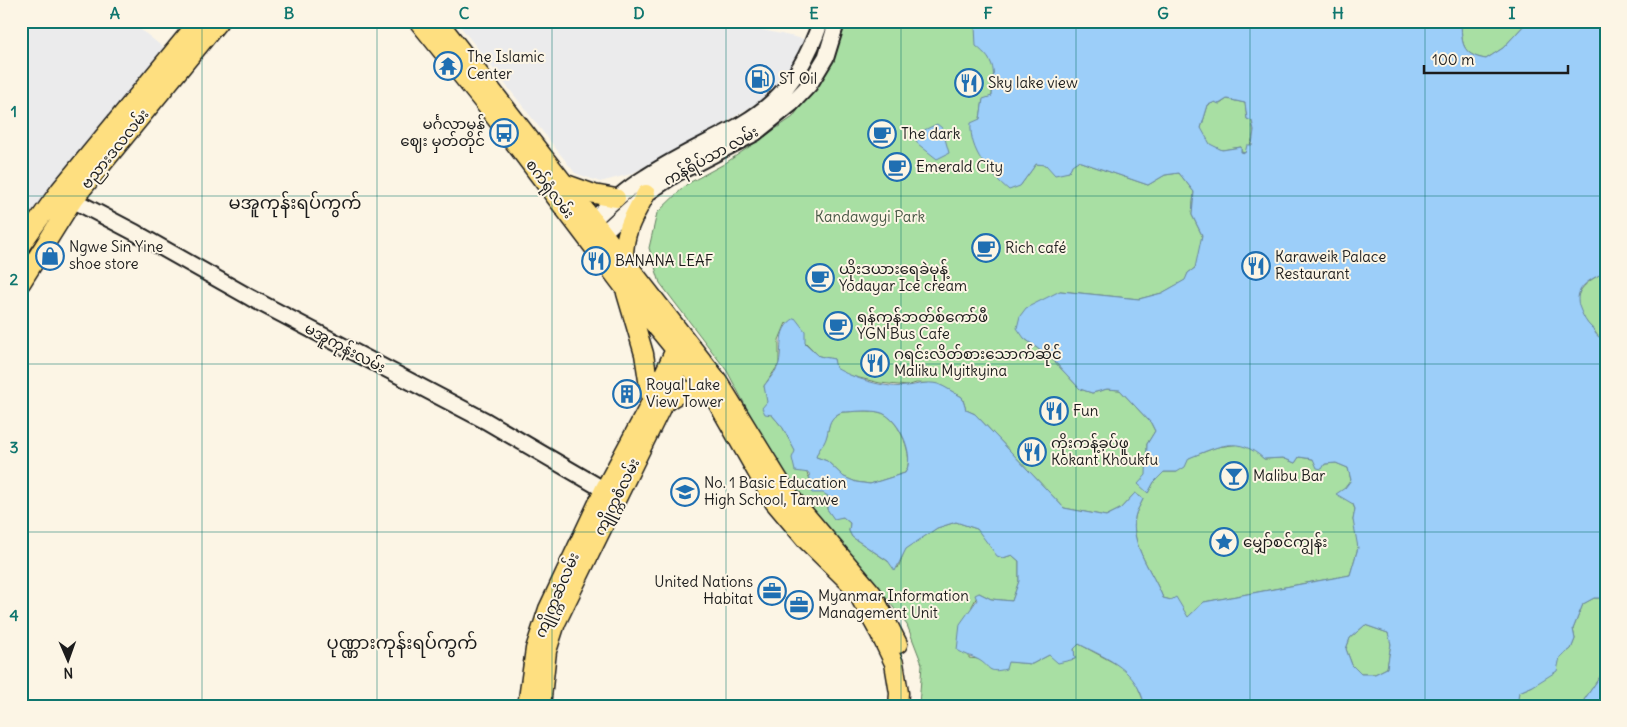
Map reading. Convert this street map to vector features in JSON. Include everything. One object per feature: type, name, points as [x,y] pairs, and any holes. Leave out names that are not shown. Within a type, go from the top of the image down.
[{"type":"main road","name":"ဗညားဒလလမ်း","points":[[21,245],[60,190],[199,21]]},
{"type":"main road","name":"ဗညားဒလလမ်း","points":[[21,283],[73,200],[219,21]]},
{"type":"main road","name":"စက်ရုံလမ်း","points":[[418,21],[488,108],[593,231],[624,261],[683,346]]},
{"type":"main road","name":"စက်ရုံလမ်း","points":[[438,21],[566,184],[623,286],[683,346]]},
{"type":"main road","points":[[593,231],[616,198],[647,176],[708,151],[765,109],[784,91],[807,58],[821,21]]},
{"type":"main road","name":"ကန်ရိပ်သာ လမ်း","points":[[593,231],[708,151],[755,134],[801,95],[826,57],[838,21]]},
{"type":"main road","points":[[566,184],[594,194],[616,198]]},
{"type":"main road","points":[[624,261],[625,234],[646,194]]},
{"type":"main road","name":"မအူကုန်းလမ်း","points":[[73,200],[259,302],[500,429],[611,493]]},
{"type":"main road","points":[[623,286],[657,402],[681,392],[697,389],[714,398]]},
{"type":"main road","points":[[683,346],[774,502],[806,540],[854,587],[894,663],[899,693],[898,706]]},
{"type":"main road","points":[[683,346],[718,380],[787,493],[872,593],[903,656],[908,678],[909,706]]},
{"type":"main road","name":"ကျိုက္ကစံလမ်း","points":[[547,652],[556,623],[611,493],[683,346]]},
{"type":"main road","name":"ကျိုက္ကဆံလမ်း","points":[[527,706],[535,649],[541,628],[566,570],[611,493]]},
{"type":"main road","name":"ကျိုက္ကဆံလမ်း","points":[[540,706],[547,652]]},
{"type":"shaded area","points":[[21,21],[130,21],[164,48],[21,225]]},
{"type":"shaded area","points":[[456,21],[722,21],[808,40],[799,59],[779,83],[757,103],[631,174],[600,182],[575,173]]},
{"type":"green space","name":"Kandawgyi Park","points":[[842,21],[985,21],[987,55],[994,68],[992,96],[983,100],[980,119],[1020,186],[1036,164],[1046,165],[1059,173],[1069,172],[1072,164],[1078,161],[1148,185],[1165,175],[1179,173],[1194,192],[1192,215],[1202,235],[1199,258],[1195,268],[1188,273],[1186,280],[1162,293],[1139,299],[1060,291],[1024,338],[1054,361],[1080,389],[1092,393],[1107,389],[1120,390],[1151,423],[1155,431],[1147,444],[1148,493],[1154,482],[1164,472],[1177,472],[1188,458],[1217,447],[1240,444],[1254,450],[1264,459],[1283,458],[1295,463],[1299,457],[1313,459],[1325,464],[1336,463],[1348,468],[1351,480],[1345,488],[1355,509],[1353,520],[1358,539],[1358,548],[1350,575],[1204,602],[1188,617],[1171,600],[1163,598],[1143,559],[1134,528],[1137,510],[1143,499],[1135,493],[1120,509],[1106,516],[1064,508],[975,414],[966,410],[962,397],[938,384],[916,383],[907,386],[880,383],[847,375],[835,368],[834,359],[819,356],[786,323],[779,340],[779,364],[764,386],[772,415],[783,428],[810,479],[828,496],[827,509],[834,518],[843,517],[850,523],[849,531],[852,537],[898,568],[905,549],[937,528],[956,522],[977,529],[1003,558],[1012,555],[1019,561],[1019,581],[1012,601],[991,599],[979,593],[972,606],[969,658],[1032,664],[1049,655],[1075,659],[1074,649],[1079,644],[1120,666],[1134,678],[1145,704],[919,706],[922,664],[907,625],[867,573],[782,474],[727,371],[660,283],[649,248],[657,213],[687,184],[724,164],[793,117],[827,66]]},
{"type":"green space","points":[[1461,21],[1528,21],[1503,48],[1486,59],[1471,54],[1464,46]]},
{"type":"green space","points":[[1227,99],[1245,103],[1247,119],[1252,121],[1253,138],[1245,153],[1241,152],[1241,147],[1222,150],[1210,145],[1202,134],[1201,128],[1208,105],[1215,102],[1220,104]]},
{"type":"green space","points":[[1606,272],[1606,337],[1601,338],[1583,318],[1578,310],[1577,302],[1582,288],[1588,282]]},
{"type":"green space","points":[[872,411],[882,413],[888,417],[900,431],[907,449],[908,466],[905,473],[870,484],[856,482],[844,477],[827,461],[816,457],[824,442],[831,421],[842,412]]},
{"type":"green space","points":[[1594,598],[1604,598],[1606,601],[1606,668],[1584,700],[1587,706],[1516,706],[1519,692],[1533,686],[1560,657],[1571,649],[1575,639],[1573,629],[1583,604]]},
{"type":"green space","points":[[1365,625],[1388,633],[1391,644],[1387,668],[1375,674],[1361,674],[1352,665],[1346,649],[1350,638]]},
{"type":"water","points":[[985,21],[1461,21],[1464,46],[1471,54],[1486,59],[1503,48],[1528,21],[1606,21],[1606,272],[1593,278],[1583,286],[1578,297],[1578,303],[1586,322],[1599,337],[1606,337],[1606,601],[1603,598],[1594,598],[1583,604],[1573,629],[1575,639],[1571,649],[1560,657],[1557,671],[1533,686],[1519,692],[1517,706],[1145,706],[1141,693],[1128,674],[1111,661],[1079,644],[1074,649],[1075,659],[1058,663],[1049,655],[1032,664],[1008,662],[1006,669],[995,671],[979,660],[957,650],[960,624],[977,600],[975,595],[979,593],[991,599],[1012,601],[1019,581],[1019,561],[1012,555],[1003,558],[997,556],[977,529],[956,522],[937,528],[906,549],[895,571],[888,561],[852,537],[849,531],[850,523],[843,517],[834,519],[827,509],[828,496],[823,493],[812,493],[808,487],[809,473],[795,471],[792,458],[795,451],[783,428],[772,415],[765,414],[762,408],[767,402],[764,386],[779,363],[783,332],[789,322],[795,318],[805,331],[805,343],[819,356],[834,359],[836,368],[843,372],[870,382],[890,386],[934,383],[962,397],[966,410],[975,414],[1064,508],[1106,516],[1120,509],[1135,493],[1143,499],[1137,510],[1134,528],[1139,549],[1163,598],[1171,600],[1176,597],[1188,617],[1204,602],[1350,575],[1358,548],[1353,520],[1355,509],[1353,504],[1336,494],[1345,488],[1351,480],[1348,468],[1336,463],[1325,464],[1322,469],[1317,468],[1313,459],[1299,457],[1295,463],[1283,458],[1264,459],[1246,447],[1228,445],[1189,458],[1185,467],[1177,472],[1164,472],[1154,482],[1148,493],[1138,484],[1146,475],[1147,444],[1155,431],[1151,423],[1120,390],[1107,389],[1092,393],[1080,389],[1054,361],[1024,338],[1017,328],[1020,316],[1026,308],[1060,291],[1139,299],[1162,293],[1185,280],[1188,273],[1195,268],[1202,235],[1192,215],[1194,192],[1179,173],[1165,175],[1148,185],[1078,161],[1072,165],[1069,172],[1055,175],[1046,165],[1036,164],[1020,186],[1009,190],[982,161],[973,143],[971,133],[971,123],[980,119],[983,99],[992,96],[993,68],[988,57],[976,46],[975,26],[985,25]],"holes":[[[1227,99],[1245,103],[1247,119],[1252,121],[1254,130],[1252,145],[1247,145],[1245,153],[1241,152],[1241,147],[1222,150],[1210,144],[1201,128],[1208,105],[1215,102],[1219,104]],[[867,411],[882,413],[889,417],[900,431],[907,449],[909,458],[905,473],[870,484],[856,482],[844,477],[827,461],[816,457],[824,443],[829,425],[842,412]],[[1365,625],[1388,633],[1391,644],[1387,668],[1375,674],[1361,674],[1352,665],[1346,649],[1350,638]]]},
{"type":"water","points":[[937,124],[942,128],[949,153],[937,159],[918,144],[915,138],[918,133]]},
{"type":"water","points":[[1606,668],[1606,706],[1587,706],[1584,700]]},
{"type":"place","name":"The Islamic Center","points":[[448,66]]},
{"type":"place","name":"ST Oil","points":[[760,79]]},
{"type":"place","name":"Sky lake view","points":[[969,83]]},
{"type":"place","name":"မင်္ဂလာမွန် ဈေး မှတ်တိုင်","points":[[504,133]]},
{"type":"place","name":"The dark","points":[[882,134]]},
{"type":"place","name":"Emerald City","points":[[897,167]]},
{"type":"place","name":"Rich café","points":[[986,248]]},
{"type":"place","name":"Ngwe Sin Yine shoe store","points":[[50,256]]},
{"type":"place","name":"BANANA LEAF","points":[[596,261]]},
{"type":"place","name":"Karaweik Palace Restaurant","points":[[1256,266]]},
{"type":"place","name":"ယိုးဒယားရေခဲမုန့် Yodayar Ice cream","points":[[820,278]]},
{"type":"place","name":"ရန်ကုန်ဘတ်စ်ကော်ဖီ YGN Bus Cafe","points":[[838,326]]},
{"type":"place","name":"ဂရင်းလိတ်စားသောက်ဆိုင် Maliku Myitkyina","points":[[875,363]]},
{"type":"place","name":"Royal Lake View Tower","points":[[627,394]]},
{"type":"place","name":"Fun","points":[[1054,411]]},
{"type":"place","name":"ကိုးကန့်ခုပ်ဖူ Kokant Khoukfu","points":[[1032,452]]},
{"type":"place","name":"Malibu Bar","points":[[1234,476]]},
{"type":"place","name":"No. 1 Basic Education High School, Tamwe","points":[[685,492]]},
{"type":"place","name":"မျှော်စင်ကျွန်း","points":[[1224,542]]},
{"type":"place","name":"United Nations Habitat","points":[[772,591]]},
{"type":"place","name":"Myanmar Information Management Unit","points":[[799,605]]},
{"type":"district","name":"မအူကုန်းရပ်ကွက်","points":[[295,203]]},
{"type":"district","name":"ပုဏ္ဏားကုန်းရပ်ကွက်","points":[[402,643]]}]
